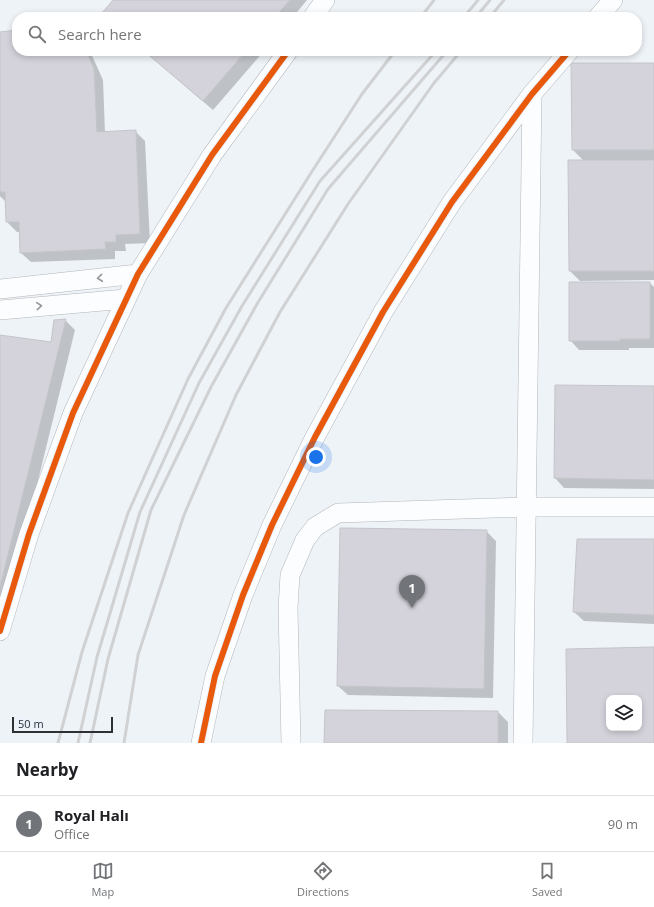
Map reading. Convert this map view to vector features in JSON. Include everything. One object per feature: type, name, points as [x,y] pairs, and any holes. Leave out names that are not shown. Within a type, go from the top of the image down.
[{"type":"street","points":[[317,12],[325,0]]},
{"type":"street","points":[[602,12],[613,0]]},
{"type":"street","points":[[0,631],[29,534],[73,413],[138,274],[212,155],[284,56]]},
{"type":"street","points":[[200,743],[215,676],[243,595],[272,524],[315,438],[383,312],[452,202],[532,94],[565,56]]},
{"type":"street","points":[[523,743],[532,94]]},
{"type":"street","points":[[0,289],[138,274]]},
{"type":"street","points":[[0,310],[126,299]]},
{"type":"street","points":[[291,743],[288,608],[290,575],[304,540],[315,527],[338,513],[527,507],[654,507]]},
{"type":"building","points":[[113,0],[290,0],[279,12],[103,12]]},
{"type":"building","points":[[12,31],[12,56],[88,56],[94,69],[97,132],[136,130],[140,234],[116,235],[116,242],[105,242],[106,249],[20,253],[19,222],[6,222],[5,192],[0,192],[0,32]]},
{"type":"building","points":[[150,56],[242,56],[203,101]]},
{"type":"building","points":[[571,63],[654,63],[654,150],[572,150]]},
{"type":"building","points":[[568,160],[654,160],[654,271],[569,271]]},
{"type":"building","points":[[569,282],[650,282],[650,339],[620,339],[620,341],[569,341]]},
{"type":"building","points":[[66,319],[0,587],[0,335],[51,342],[54,320]]},
{"type":"building","points":[[555,385],[654,386],[654,480],[554,478]]},
{"type":"building","points":[[340,528],[487,530],[484,689],[337,686]]},
{"type":"building","points":[[577,539],[654,539],[654,615],[573,612]]},
{"type":"building","points":[[654,647],[654,743],[567,743],[566,649]]},
{"type":"building","points":[[325,710],[498,711],[498,743],[324,743]]},
{"type":"railway","points":[[425,12],[434,0]]},
{"type":"railway","points":[[468,12],[478,0]]},
{"type":"railway","points":[[480,12],[490,0]]},
{"type":"railway","points":[[494,12],[504,0]]},
{"type":"railway","points":[[58,743],[82,652],[128,513],[188,379],[226,308],[362,94],[391,56]]},
{"type":"railway","points":[[78,743],[97,657],[140,512],[199,383],[242,306],[320,181],[432,56]]},
{"type":"railway","points":[[90,743],[108,659],[151,510],[211,387],[257,304],[328,189],[443,56]]},
{"type":"railway","points":[[124,743],[138,655],[184,515],[236,395],[280,312],[348,204],[434,83],[457,56]]},
{"type":"cycle path","points":[[0,631],[29,534],[73,413],[138,274],[212,155],[284,56]]},
{"type":"cycle path","points":[[201,743],[215,676],[243,595],[272,525],[315,437],[383,312],[452,202],[532,94],[565,56]]},
{"type":"place","name":"Royal Halı","points":[[412,608]]}]
